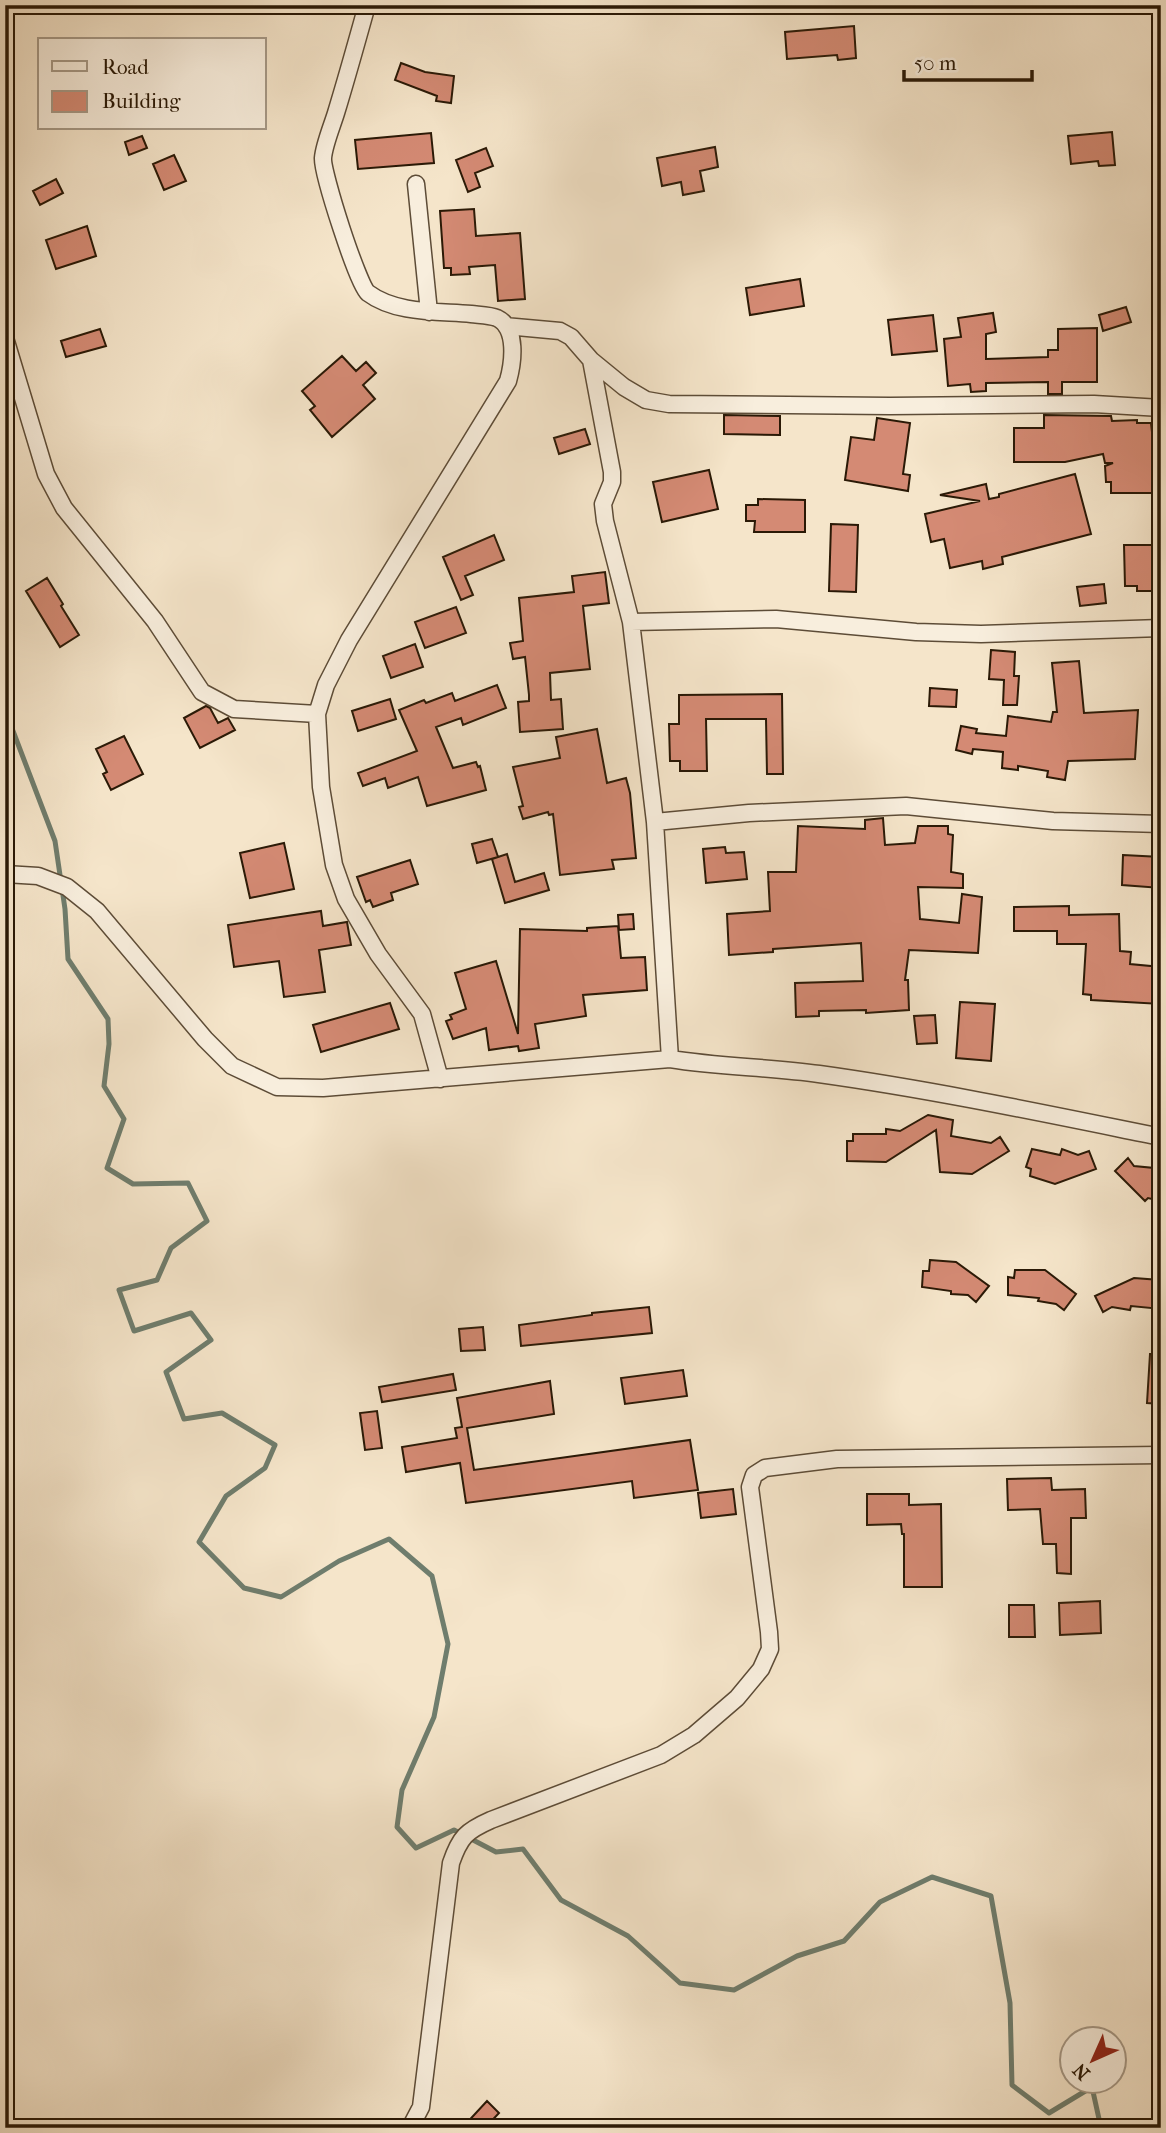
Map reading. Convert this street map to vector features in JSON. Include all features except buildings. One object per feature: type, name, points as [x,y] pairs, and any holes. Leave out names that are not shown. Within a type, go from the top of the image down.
[{"type":"street","points":[[367,5],[323,159],[346,243],[362,286],[369,294],[393,305],[429,312],[499,319],[506,326],[514,343],[508,381],[349,640],[326,685],[317,714],[321,787],[334,865],[345,899],[378,954],[422,1014],[440,1079]]},
{"type":"street","points":[[416,184],[429,312]]},
{"type":"street","points":[[506,326],[560,331],[571,337],[592,360],[624,387],[646,400],[669,404],[890,407],[1094,404],[1161,408]]},
{"type":"street","points":[[5,338],[46,474],[64,508],[155,621],[202,692],[234,709],[317,714]]},
{"type":"street","points":[[592,360],[612,472],[612,482],[603,504],[605,521],[631,622],[655,822],[670,1059]]},
{"type":"street","points":[[631,622],[776,619],[916,632],[981,634],[1161,628]]},
{"type":"street","points":[[655,822],[749,813],[906,806],[1053,821],[1161,824]]},
{"type":"street","points":[[5,874],[38,876],[67,887],[97,911],[205,1039],[232,1066],[277,1087],[323,1088],[670,1059],[711,1066],[817,1073],[1161,1137]]},
{"type":"street","points":[[410,2128],[421,2107],[450,1863],[458,1842],[472,1828],[660,1755],[694,1735],[737,1699],[761,1669],[770,1649],[750,1487],[754,1475],[765,1468],[838,1459],[1161,1455]]},
{"type":"waterway","points":[[5,710],[55,841],[65,909],[68,959],[108,1019],[109,1044],[104,1086],[124,1119],[107,1168],[133,1184],[188,1183],[207,1221],[171,1248],[157,1280],[119,1290],[134,1331],[191,1313],[211,1340],[166,1372],[184,1419],[222,1413],[275,1445],[265,1468],[226,1496],[199,1542],[244,1588],[281,1597],[339,1561],[389,1539],[432,1576],[448,1644],[434,1717],[402,1790],[397,1827],[416,1848],[454,1830],[496,1852],[523,1849],[561,1900],[628,1936],[680,1983],[734,1990],[797,1956],[844,1941],[880,1902],[932,1877],[991,1896],[1010,2003],[1012,2085],[1049,2113],[1092,2087],[1101,2128]]}]
